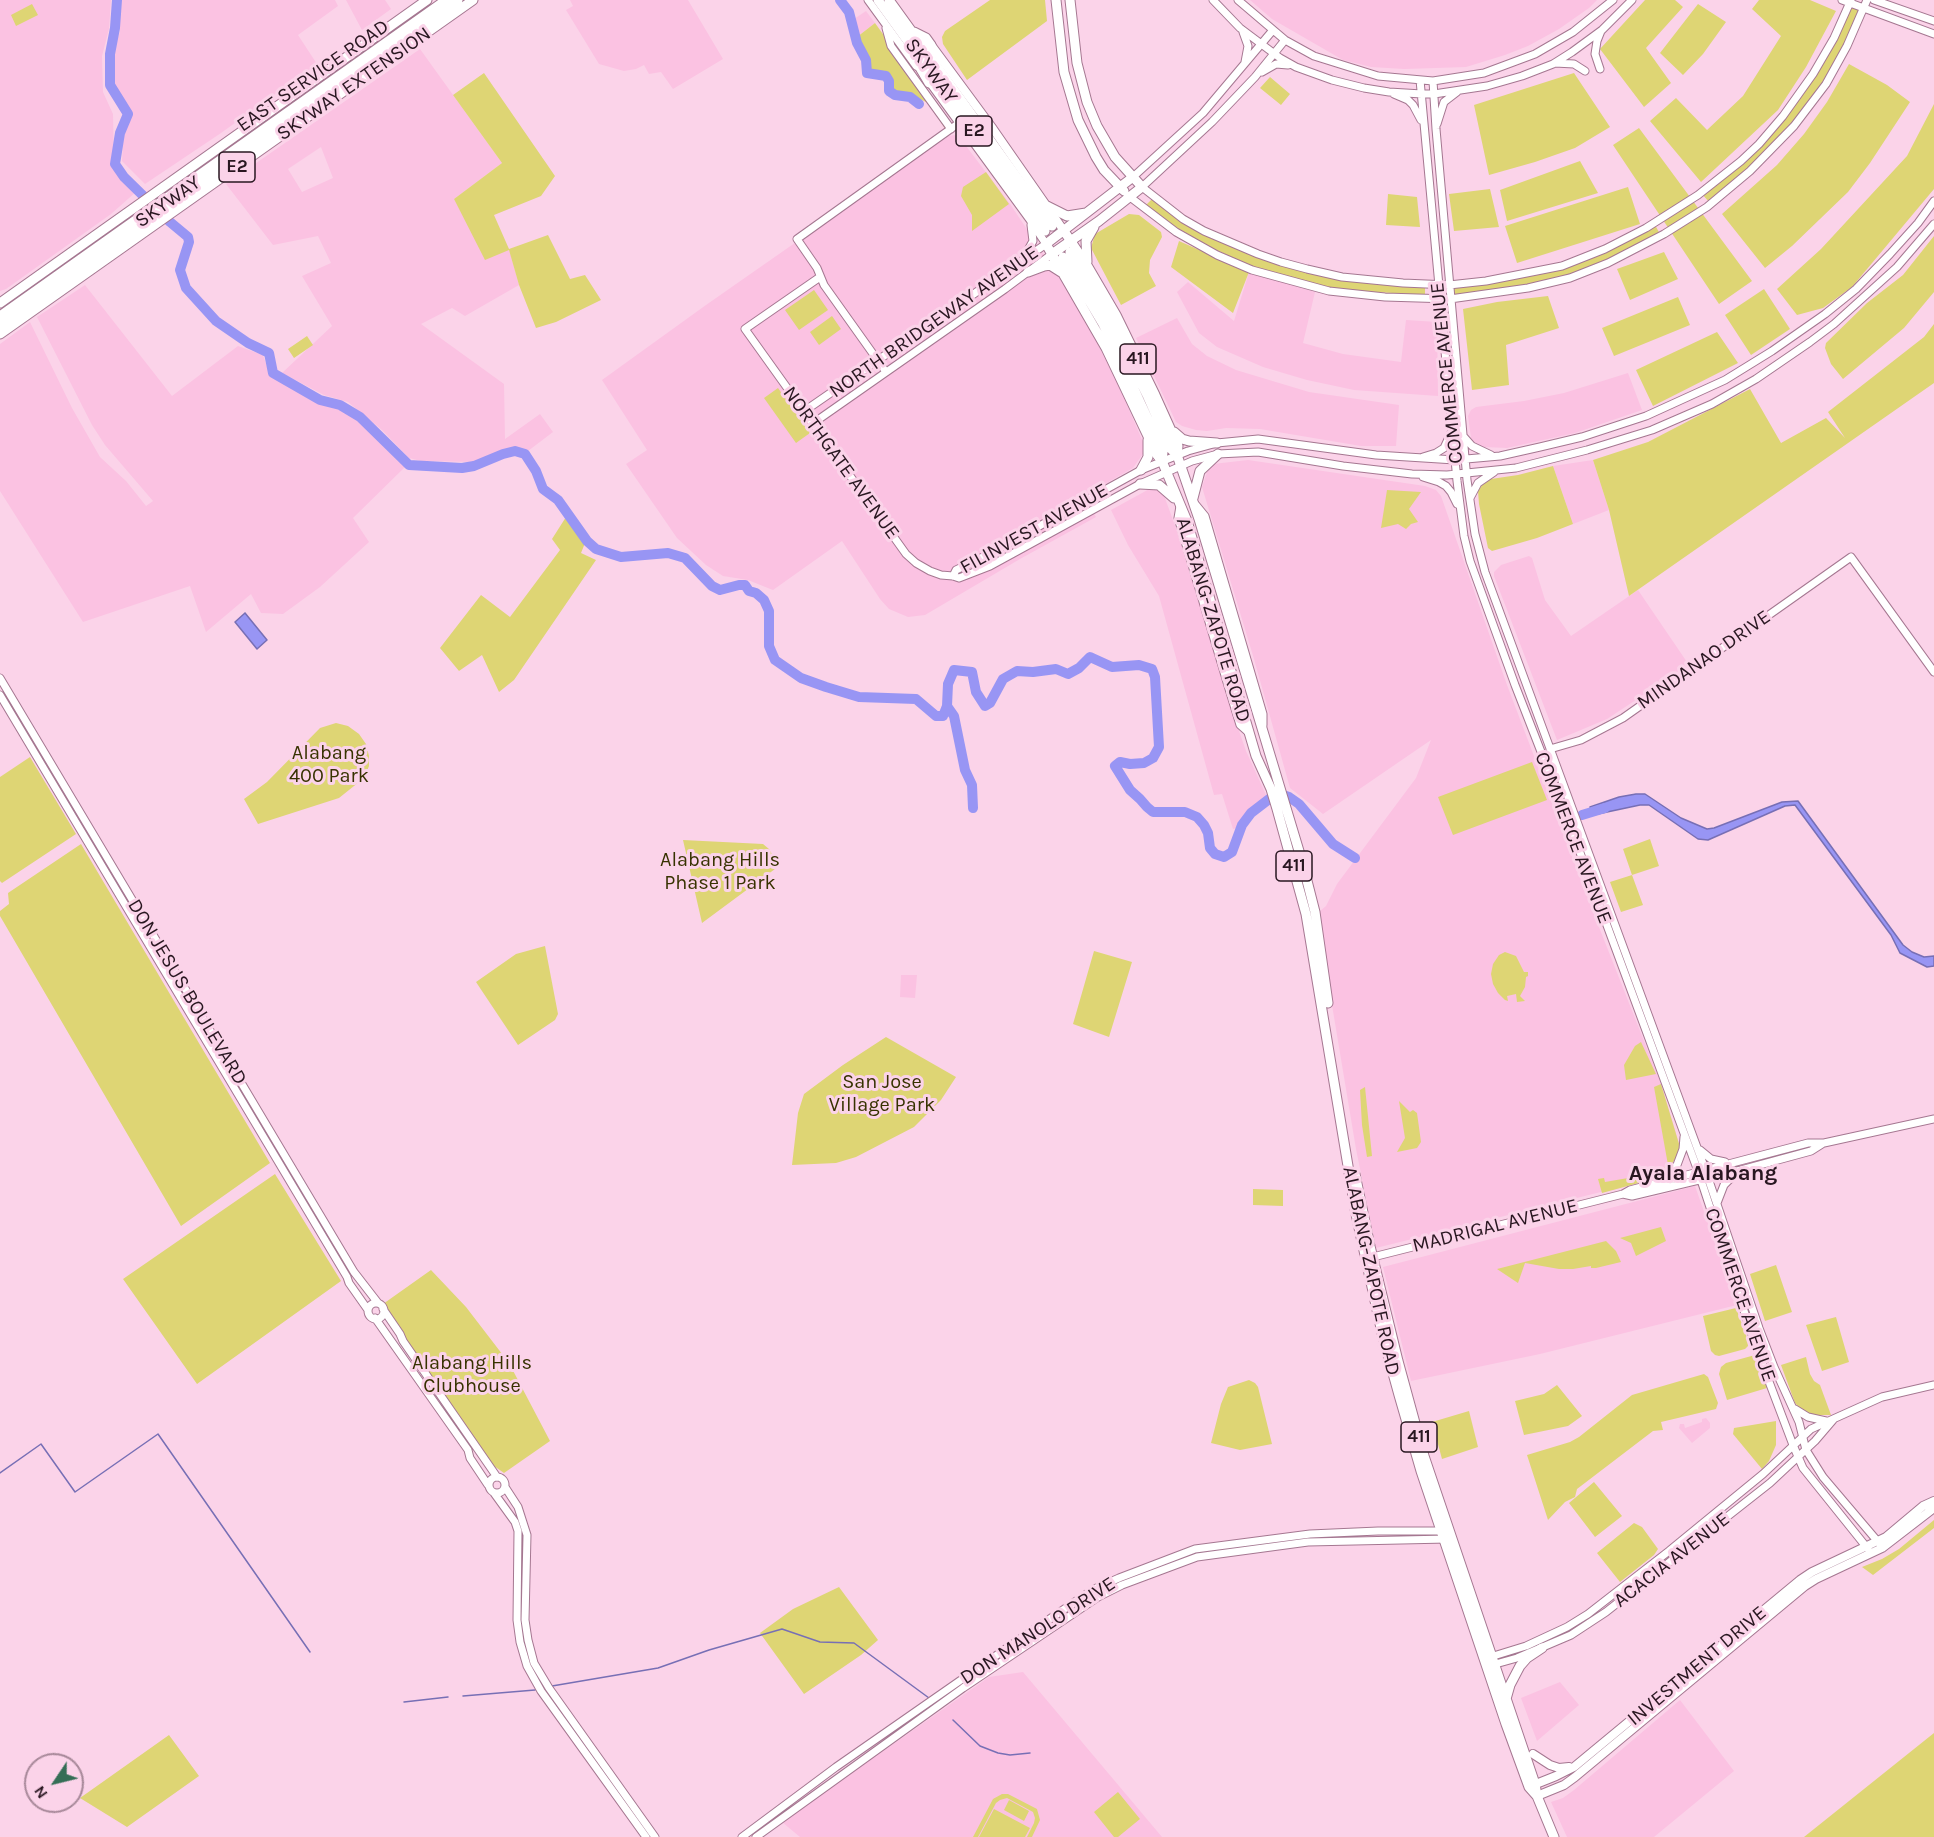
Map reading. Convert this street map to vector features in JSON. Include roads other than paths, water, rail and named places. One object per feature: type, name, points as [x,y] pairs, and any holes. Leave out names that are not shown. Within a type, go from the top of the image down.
[{"type":"highway","name":"SKYWAY EXTENSION","points":[[0,303],[427,0]]},
{"type":"highway","name":"E2","points":[[0,310],[147,200],[436,0]]},
{"type":"highway","name":"SKYWAY","points":[[0,316],[446,0]]},
{"type":"highway","name":"E2","points":[[0,324],[163,215],[456,0]]},
{"type":"highway","name":"SKYWAY","points":[[0,324],[456,0]]},
{"type":"highway","name":"SKYWAY EXTENSION","points":[[0,336],[474,0]]},
{"type":"highway","name":"SKYWAY","points":[[878,0],[907,31]]},
{"type":"highway","name":"SKYWAY","points":[[889,0],[907,31],[1049,229]]},
{"type":"highway","points":[[1056,0],[1064,72],[1078,120],[1096,156],[1119,188],[1130,197]]},
{"type":"highway","points":[[1070,0],[1077,63],[1087,102],[1115,157],[1142,187]]},
{"type":"highway","name":"E2","points":[[907,31],[926,38],[931,45]]},
{"type":"highway","points":[[907,31],[906,47],[929,83]]},
{"type":"highway","name":"NORTH BRIDGEWAY AVENUE","points":[[1046,244],[1133,177]]},
{"type":"highway","name":"NORTH BRIDGEWAY AVENUE","points":[[1052,254],[1142,187]]},
{"type":"highway","points":[[1047,206],[1067,216],[1091,211]]},
{"type":"highway","points":[[1088,267],[1085,252],[1086,241],[1099,221]]},
{"type":"highway","name":"ALABANG-ZAPOTE ROAD","points":[[1064,231],[1116,315],[1178,446],[1177,455],[1193,500],[1257,716],[1263,729],[1308,923],[1345,1151],[1370,1258],[1406,1393],[1446,1535],[1532,1785],[1554,1837]]},
{"type":"highway","name":"ALABANG-ZAPOTE ROAD","points":[[1046,244],[1106,348],[1156,455],[1162,461],[1200,564],[1256,756],[1275,788]]},
{"type":"highway","points":[[1162,461],[1163,452],[1122,363],[1066,255],[1109,318],[1171,449],[1177,455]]},
{"type":"highway","points":[[1028,272],[1050,265],[1066,276]]},
{"type":"highway","points":[[1169,424],[1182,439],[1198,443],[1217,443]]},
{"type":"highway","points":[[1141,470],[1146,462],[1149,449],[1147,432]]},
{"type":"highway","points":[[1193,500],[1200,471],[1218,454]]},
{"type":"highway","points":[[1140,484],[1159,485],[1180,506]]},
{"type":"highway","points":[[1506,1699],[1520,1666],[1542,1648]]},
{"type":"highway","name":"ALABANG-ZAPOTE ROAD","points":[[1489,1662],[1506,1699],[1532,1785]]},
{"type":"main road","name":"EAST SERVICE ROAD","points":[[0,298],[147,200],[421,0]]},
{"type":"main road","points":[[0,336],[163,215],[474,0]]},
{"type":"main road","points":[[868,0],[1046,244]]},
{"type":"main road","points":[[1213,0],[1240,28],[1296,68]]},
{"type":"main road","points":[[1238,0],[1285,40],[1314,56],[1378,76],[1433,81],[1484,73],[1535,54],[1573,32],[1613,0]]},
{"type":"main road","points":[[1255,76],[1276,64],[1284,64],[1332,80],[1389,92],[1434,94],[1487,86],[1522,76],[1572,52],[1602,30],[1632,0]]},
{"type":"main road","points":[[1842,0],[1934,33]]},
{"type":"main road","points":[[1130,197],[1176,232],[1217,255],[1252,270],[1310,287],[1337,292],[1440,300],[1528,288],[1570,278],[1608,263],[1664,234],[1707,207],[1750,171],[1794,126],[1826,84],[1847,46],[1867,0]]},
{"type":"main road","points":[[1874,0],[1934,21]]},
{"type":"main road","points":[[1285,40],[1212,122],[1142,187],[1183,219],[1204,231],[1265,257],[1342,277],[1449,285],[1486,281],[1562,266],[1605,249],[1646,228],[1698,195],[1741,161],[1783,116],[1834,38],[1851,2]]},
{"type":"main road","points":[[885,23],[891,46],[951,129]]},
{"type":"main road","points":[[1240,28],[1248,45],[1243,66]]},
{"type":"main road","points":[[1133,177],[1203,113],[1273,30]]},
{"type":"main road","points":[[1600,69],[1595,54],[1602,30]]},
{"type":"main road","name":"ALABANG-ZAPOTE ROAD","points":[[931,45],[1064,231]]},
{"type":"main road","points":[[1553,63],[1574,64],[1585,71]]},
{"type":"main road","name":"COMMERCE AVENUE","points":[[1420,80],[1464,536],[1475,576],[1509,668],[1684,1132],[1702,1170]]},
{"type":"main road","name":"COMMERCE AVENUE","points":[[1433,81],[1465,459],[1474,534],[1485,572],[1696,1145],[1757,1350],[1793,1445],[1803,1468],[1871,1554]]},
{"type":"main road","points":[[1436,129],[1444,102],[1459,90]]},
{"type":"main road","points":[[1389,92],[1408,100],[1413,105],[1419,113],[1424,132]]},
{"type":"main road","points":[[886,372],[824,285],[817,268],[797,238],[959,123]]},
{"type":"main road","name":"FILINVEST AVENUE","points":[[1934,201],[1918,223],[1856,289],[1801,331],[1725,380],[1646,416],[1582,437],[1500,456],[1455,460],[1418,459],[1258,439],[1217,443],[1177,455],[1141,470],[956,570],[953,576],[962,578],[982,569],[1140,484],[1181,466],[1218,454],[1246,452],[1276,454],[1343,466],[1412,474],[1457,474],[1498,470],[1545,461],[1652,430],[1712,404],[1773,367],[1834,324],[1897,267],[1934,224]]},
{"type":"main road","points":[[1022,260],[1033,241],[1030,220]]},
{"type":"main road","name":"NORTH BRIDGEWAY AVENUE","points":[[803,412],[1046,244]]},
{"type":"main road","name":"NORTH BRIDGEWAY AVENUE","points":[[812,424],[1052,254]]},
{"type":"main road","name":"NORTHGATE AVENUE","points":[[820,277],[745,329],[906,554],[930,571],[953,576]]},
{"type":"main road","points":[[1418,459],[1444,448],[1453,431]]},
{"type":"main road","points":[[1463,436],[1480,451],[1500,456]]},
{"type":"main road","points":[[1343,466],[1345,451]]},
{"type":"main road","points":[[1470,501],[1472,492],[1478,483],[1498,470]]},
{"type":"main road","points":[[1412,474],[1446,486],[1461,512]]},
{"type":"main road","name":"ALABANG-ZAPOTE ROAD","points":[[1193,500],[1205,516],[1263,714],[1263,729]]},
{"type":"main road","name":"MINDANAO DRIVE","points":[[1550,749],[1581,740],[1623,718],[1851,556],[1934,672]]},
{"type":"main road","points":[[1509,668],[1518,663]]},
{"type":"main road","name":"DON JESUS BOULEVARD","points":[[0,678],[354,1272],[378,1303]]},
{"type":"main road","name":"DON JESUS BOULEVARD","points":[[0,695],[318,1227],[349,1283],[368,1310]]},
{"type":"main road","points":[[70,813],[78,808]]},
{"type":"main road","points":[[153,950],[160,946]]},
{"type":"main road","name":"MADRIGAL AVENUE","points":[[1370,1258],[1623,1194],[1630,1190],[1739,1160],[1808,1143],[1824,1143],[1934,1119]]},
{"type":"main road","points":[[1658,1182],[1672,1171],[1681,1157],[1684,1132]]},
{"type":"main road","name":"MADRIGAL AVENUE","points":[[1623,1194],[1632,1196],[1741,1170],[1811,1151],[1824,1143]]},
{"type":"main road","points":[[1696,1145],[1711,1159],[1725,1162],[1739,1160]]},
{"type":"main road","points":[[280,1165],[287,1159]]},
{"type":"main road","points":[[1717,1206],[1724,1185],[1741,1170]]},
{"type":"main road","name":"COMMERCE AVENUE","points":[[1704,1178],[1717,1206],[1760,1328],[1791,1403],[1806,1450],[1823,1477],[1882,1548]]},
{"type":"main road","points":[[309,1213],[317,1208]]},
{"type":"main road","points":[[318,1227],[325,1222]]},
{"type":"main road","points":[[347,1277],[354,1272]]},
{"type":"main road","points":[[646,1837],[541,1690],[527,1666],[517,1620],[519,1538],[515,1522],[490,1490],[489,1485],[470,1458],[471,1448],[400,1334],[378,1303],[371,1304],[368,1310],[369,1315],[375,1318],[471,1448],[497,1477],[503,1480],[518,1507],[527,1535],[525,1620],[534,1662],[549,1688],[655,1837]]},
{"type":"main road","points":[[375,1318],[381,1316],[383,1309]]},
{"type":"main road","points":[[396,1346],[403,1341]]},
{"type":"main road","name":"ACACIA AVENUE","points":[[1489,1662],[1567,1627],[1588,1614],[1746,1488],[1803,1436],[1882,1397],[1934,1385]]},
{"type":"main road","points":[[1791,1403],[1796,1410],[1808,1417],[1832,1420]]},
{"type":"main road","name":"ACACIA AVENUE","points":[[1489,1662],[1542,1648],[1583,1628],[1632,1593],[1770,1483],[1806,1450],[1832,1420]]},
{"type":"main road","points":[[489,1485],[490,1480],[497,1477]]},
{"type":"main road","points":[[494,1493],[501,1493],[505,1487]]},
{"type":"main road","name":"INVESTMENT DRIVE","points":[[1532,1785],[1574,1767],[1800,1580],[1886,1536],[1923,1506],[1934,1501]]},
{"type":"main road","name":"INVESTMENT DRIVE","points":[[1537,1796],[1564,1785],[1575,1777],[1805,1586],[1882,1548],[1934,1508]]},
{"type":"main road","points":[[515,1522],[522,1518]]},
{"type":"main road","name":"DON MANOLO DRIVE","points":[[742,1837],[809,1787],[882,1740],[1018,1645],[1098,1597],[1120,1581],[1197,1557],[1294,1540],[1380,1539],[1446,1535]]},
{"type":"main road","name":"DON MANOLO DRIVE","points":[[756,1837],[814,1795],[882,1740]]},
{"type":"main road","points":[[1533,1754],[1550,1766],[1574,1767]]},
{"type":"main road","points":[[809,1787],[814,1795]]},
{"type":"waterway","points":[[117,0],[110,54],[110,85],[128,114],[120,133],[115,164],[124,177],[188,237],[189,242],[180,270],[186,288],[216,321],[248,343],[269,353],[273,373],[320,400],[340,405],[360,417],[409,465],[462,468],[515,451],[525,454],[536,471],[543,489],[558,500],[587,541],[596,549],[621,557],[668,553],[685,558],[712,586],[720,590],[745,585],[749,591],[756,593],[764,600],[769,611],[769,646],[775,660],[801,678],[826,687],[859,697],[916,699],[936,716],[943,716],[947,706],[948,684],[954,670],[972,672],[976,692],[985,706],[990,703],[1003,679],[1017,671],[1033,672],[1056,669],[1068,674],[1079,668],[1090,657],[1112,667],[1139,665],[1152,669],[1155,677],[1159,747],[1153,758],[1144,763],[1120,762],[1115,766],[1130,790],[1147,807],[1153,812],[1185,812],[1197,817],[1208,833],[1210,848],[1215,854],[1224,857],[1232,852],[1242,825],[1251,813],[1277,793],[1299,804],[1333,844],[1355,858]]},
{"type":"waterway","points":[[840,0],[849,12],[857,43],[866,60],[867,73],[886,76],[889,81],[889,91],[895,95],[910,97],[919,104]]},
{"type":"waterway","points":[[947,706],[954,716],[965,770],[972,785],[973,808]]},
{"type":"waterway","points":[[1582,815],[1605,808]]},
{"type":"waterway","points":[[0,1473],[41,1444],[75,1492],[158,1434],[310,1652]]},
{"type":"waterway","points":[[552,1686],[658,1668],[709,1650],[782,1629],[820,1642],[854,1643],[929,1698]]},
{"type":"waterway","points":[[463,1696],[535,1690]]},
{"type":"waterway","points":[[404,1702],[448,1697]]},
{"type":"waterway","points":[[953,1720],[980,1746],[1010,1755],[1030,1753]]},
{"type":"district","name":"Ayala Alabang","points":[[1703,1174]]},
{"type":"park label","name":"Alabang 400 Park","points":[[329,764]]},
{"type":"park label","name":"Alabang Hills Phase 1 Park","points":[[720,872]]},
{"type":"park label","name":"San Jose Village Park","points":[[882,1094]]},
{"type":"park label","name":"Alabang Hills Clubhouse","points":[[472,1374]]}]
